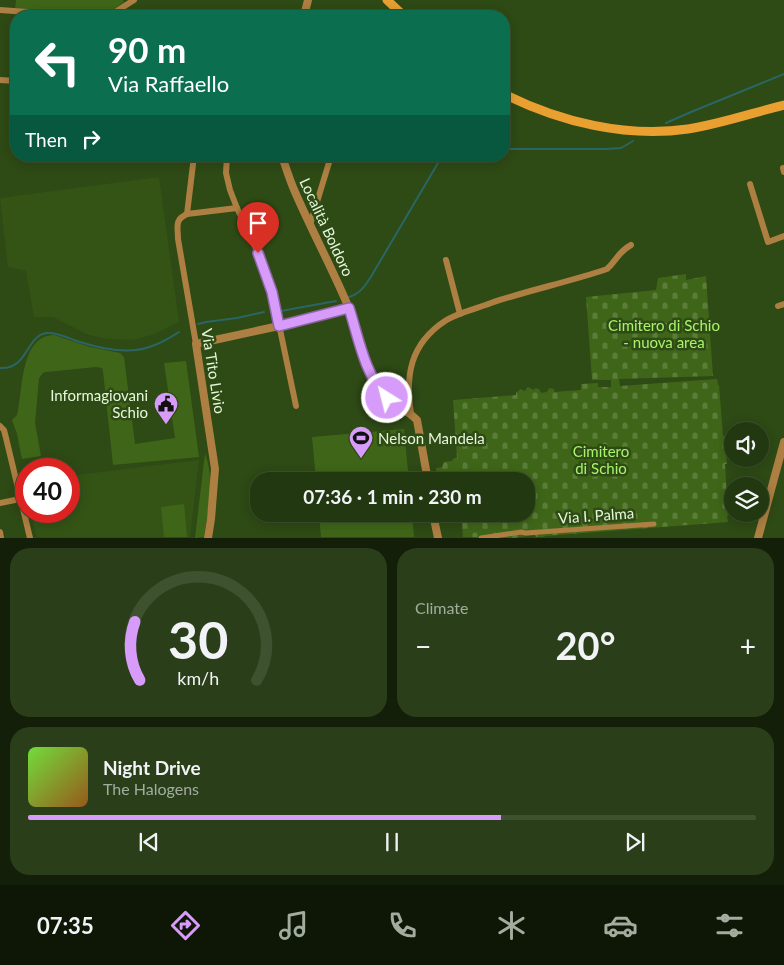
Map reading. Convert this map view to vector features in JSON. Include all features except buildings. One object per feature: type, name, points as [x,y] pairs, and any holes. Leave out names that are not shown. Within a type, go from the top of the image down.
[{"type":"main road","points":[[387,0],[398,10]]},
{"type":"main road","points":[[510,97],[537,109],[578,122],[644,131],[666,131],[705,126],[784,105]]},
{"type":"street","points":[[118,10],[134,0]]},
{"type":"street","name":"Via Tito Livio","points":[[193,162],[187,214],[181,217],[178,222],[178,239],[215,469],[208,538]]},
{"type":"street","points":[[227,162],[226,173],[230,190],[258,253],[272,292],[296,406]]},
{"type":"street","name":"Località Boldoro","points":[[284,162],[294,190],[347,304],[372,378],[387,398],[411,414]]},
{"type":"street","points":[[310,225],[329,162]]},
{"type":"street","points":[[750,184],[768,242],[784,236]]},
{"type":"street","points":[[187,214],[237,208]]},
{"type":"street","points":[[426,472],[416,420],[411,414],[408,382],[411,363],[430,332],[446,320],[460,314],[506,298],[607,269],[614,263],[618,254],[631,245]]},
{"type":"street","points":[[446,260],[460,314]]},
{"type":"street","points":[[196,344],[279,326],[347,304]]},
{"type":"street","points":[[2,428],[15,479]]},
{"type":"street","points":[[758,538],[784,442]]},
{"type":"street","points":[[0,503],[15,500]]},
{"type":"street","points":[[435,522],[438,538]]},
{"type":"street","points":[[26,523],[30,538]]},
{"type":"street","name":"Via I. Palma","points":[[481,538],[521,532],[654,524]]},
{"type":"street","points":[[0,532],[1,538]]},
{"type":"shaded area","points":[[159,177],[179,322],[152,335],[133,340],[108,339],[89,335],[53,317],[34,317],[26,271],[8,267],[0,198]]},
{"type":"shaded area","points":[[199,460],[190,537],[37,537],[33,523],[80,523],[80,475]]},
{"type":"green space","points":[[16,0],[123,0],[124,2],[113,10],[15,9]]},
{"type":"green space","name":"Cimitero di Schio","points":[[686,274],[686,280],[706,276],[713,376],[619,379],[620,386],[717,379],[724,436],[726,477],[724,477],[724,522],[728,522],[544,537],[536,537],[535,535],[513,538],[463,537],[462,522],[535,522],[535,472],[436,472],[436,468],[442,467],[444,462],[457,458],[453,400],[516,395],[516,392],[520,389],[525,391],[528,387],[534,390],[535,388],[539,389],[541,393],[547,392],[549,388],[554,389],[554,392],[581,390],[581,384],[598,383],[598,387],[611,387],[611,380],[592,380],[586,297],[656,290],[658,278]]},
{"type":"green space","points":[[54,335],[90,347],[120,353],[124,357],[135,444],[175,438],[164,363],[186,361],[199,457],[113,465],[103,371],[102,368],[96,367],[43,373],[39,378],[35,423],[41,456],[22,458],[12,420],[17,415],[23,376],[29,353],[35,344],[43,338]]},
{"type":"green space","name":"Nelson Mandela","points":[[404,429],[408,472],[315,472],[312,437]]},
{"type":"green space","points":[[205,453],[210,474],[209,506],[204,537],[195,538]]},
{"type":"green space","points":[[184,504],[187,537],[164,537],[161,507]]},
{"type":"green space","points":[[320,522],[413,522],[414,537],[321,537]]},
{"type":"waterway","points":[[666,123],[784,74]]},
{"type":"waterway","points":[[510,149],[606,149],[621,148],[633,141]]},
{"type":"waterway","points":[[349,297],[360,291],[367,283],[439,162]]},
{"type":"waterway","points":[[281,311],[336,301]]},
{"type":"waterway","points":[[198,324],[264,312]]},
{"type":"waterway","points":[[0,368],[16,364],[35,340],[40,335],[47,333],[60,335],[97,347],[125,351],[156,345],[179,332]]},
{"type":"place","name":"Informagiovani Schio","points":[[166,425]]},
{"type":"place","name":"Nelson Mandela","points":[[361,459]]},
{"type":"route","points":[[258,253],[272,292],[279,326],[349,308],[364,359],[372,378],[387,398]]},
{"type":"park label","name":"Cimitero di Schio - nuova area","points":[[664,334]]}]
